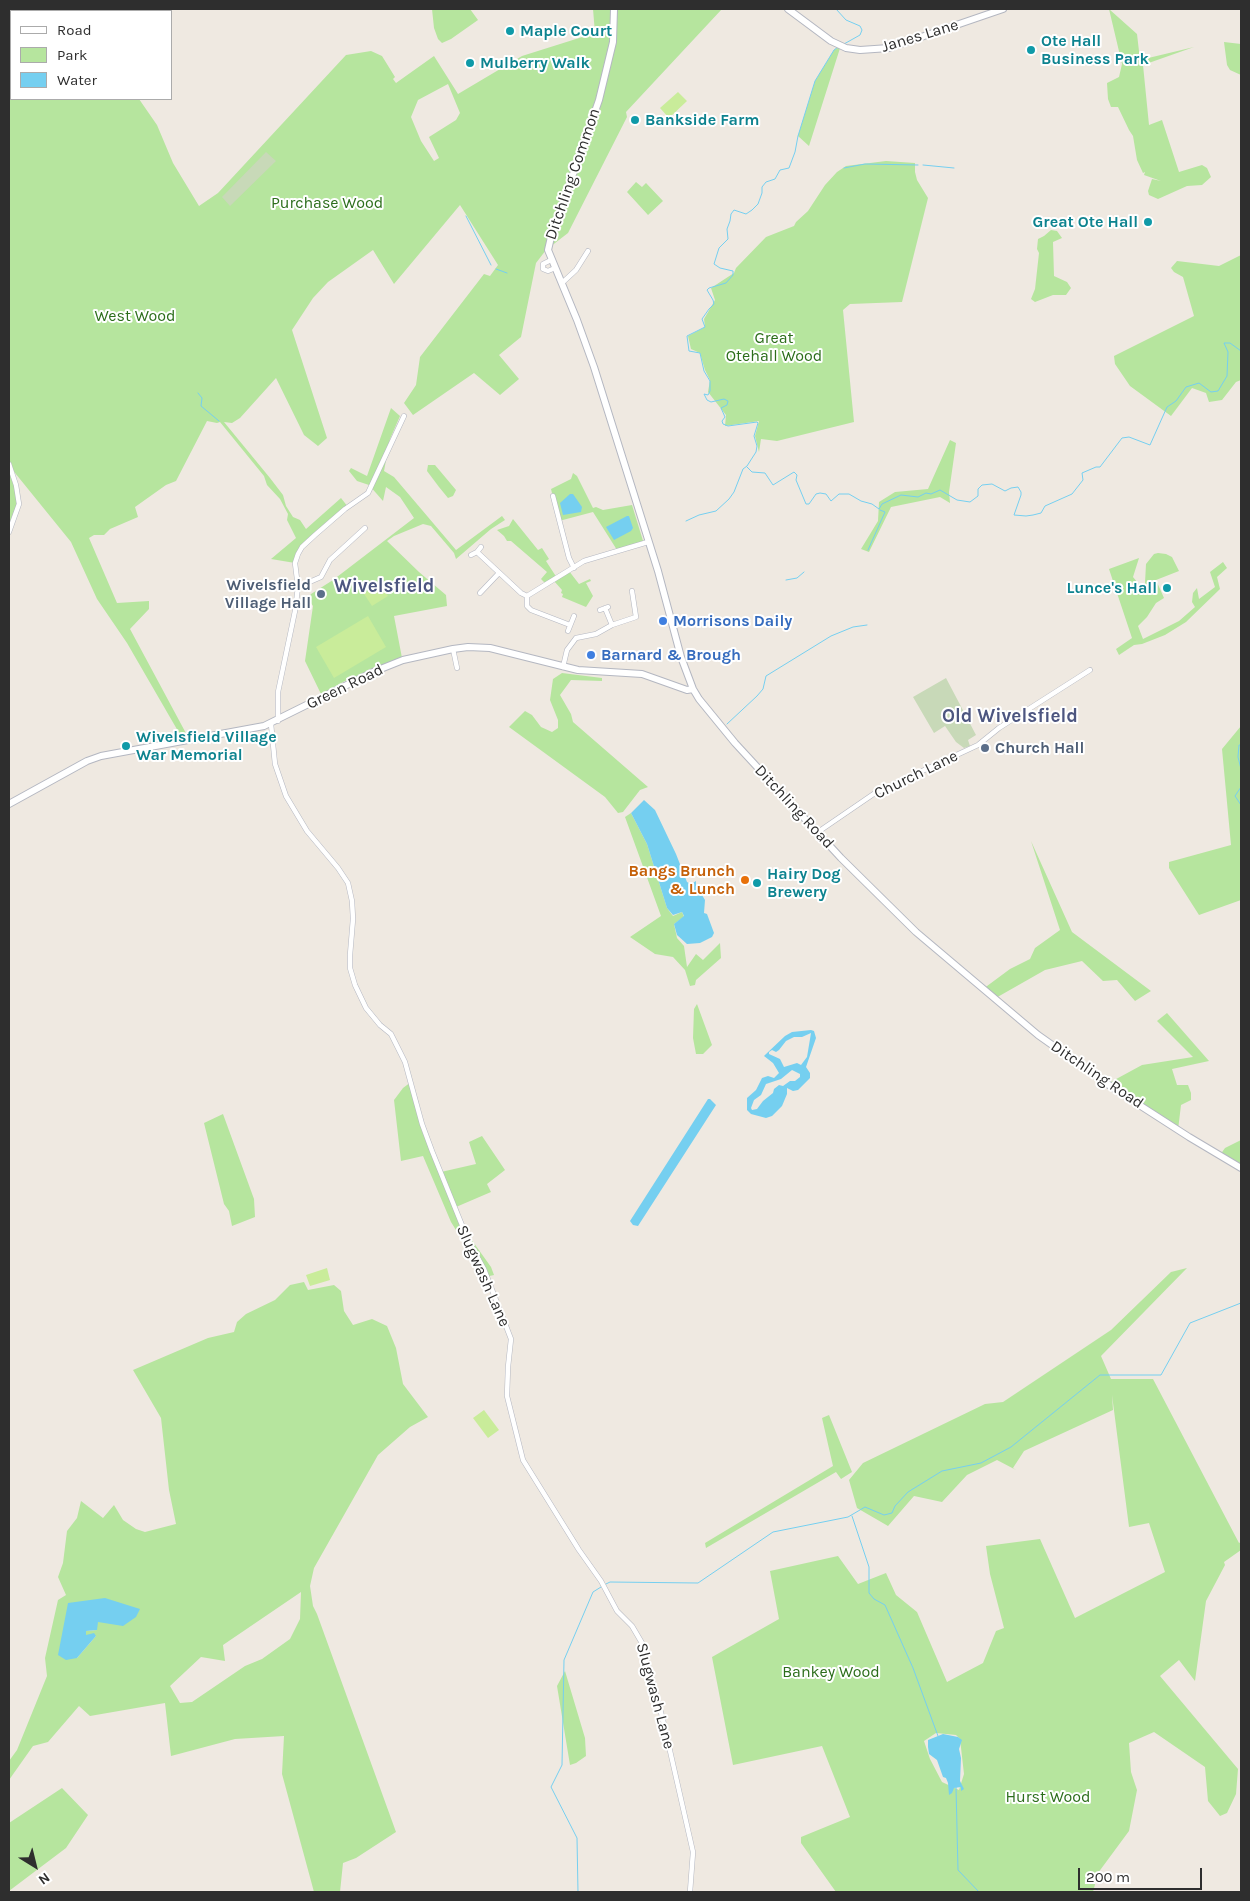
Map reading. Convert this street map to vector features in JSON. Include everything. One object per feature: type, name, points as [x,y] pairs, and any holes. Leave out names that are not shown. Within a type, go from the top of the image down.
[{"type":"main road","name":"Ditchling Common","points":[[605,402],[594,367],[562,283],[551,260],[548,248],[599,100],[613,42],[614,9]]},
{"type":"main road","name":"Janes Lane","points":[[788,9],[814,30],[837,44],[846,48],[860,50],[889,48],[1003,9]]},
{"type":"main road","name":"Ditchling Road","points":[[605,402],[670,612],[681,657],[693,689],[699,699],[740,748],[841,858],[916,932],[1038,1035],[1116,1090],[1188,1137],[1241,1168]]},
{"type":"main road","name":"Green Road","points":[[9,804],[100,756],[248,730],[274,722],[373,672],[403,660],[453,649],[468,647],[490,648],[563,667],[598,673],[642,674],[687,690],[693,689]]},
{"type":"street","points":[[562,283],[588,258],[588,251]]},
{"type":"street","points":[[551,260],[543,264],[544,269],[548,271],[555,268]]},
{"type":"street","name":"Slugwash Lane","points":[[404,416],[368,493],[345,509],[302,547],[296,563],[298,587],[274,722],[275,764],[286,796],[307,831],[338,868],[348,884],[352,901],[353,919],[350,968],[355,985],[366,1008],[380,1025],[391,1034],[399,1048],[409,1074],[425,1132],[444,1183],[468,1240],[484,1269],[511,1339],[507,1396],[523,1460],[579,1550],[601,1581],[617,1612],[632,1626],[642,1643],[663,1720],[693,1852],[690,1892]]},
{"type":"street","points":[[9,464],[16,485],[19,504],[9,532]]},
{"type":"street","points":[[553,496],[569,558],[574,568]]},
{"type":"street","points":[[548,503],[554,502]]},
{"type":"street","points":[[298,587],[322,577],[330,560],[365,528]]},
{"type":"street","points":[[527,596],[584,561],[648,542]]},
{"type":"street","points":[[470,555],[477,552],[481,547]]},
{"type":"street","points":[[477,552],[521,593],[527,596]]},
{"type":"street","points":[[480,593],[499,573]]},
{"type":"street","points":[[563,667],[567,650],[576,638],[596,634],[612,625],[636,617],[632,591]]},
{"type":"street","points":[[527,596],[528,606],[531,610],[570,625]]},
{"type":"street","points":[[604,608],[612,625]]},
{"type":"street","points":[[568,631],[574,616]]},
{"type":"street","points":[[453,649],[457,668]]},
{"type":"street","name":"Church Lane","points":[[818,832],[875,793],[978,745],[999,728],[1090,670]]},
{"type":"green space","points":[[9,9],[129,9],[10,10],[10,100],[140,100],[157,125],[173,163],[199,206],[218,193],[346,55],[371,51],[382,56],[395,77],[393,79],[396,83],[434,56],[458,94],[522,56],[595,33],[593,9],[722,9],[626,112],[627,117],[568,233],[546,250],[536,263],[521,337],[499,355],[519,379],[500,395],[474,373],[413,415],[404,403],[416,385],[420,357],[484,274],[490,276],[498,265],[460,205],[394,284],[373,250],[328,282],[313,298],[292,330],[327,438],[318,446],[304,435],[276,378],[240,418],[232,423],[224,422],[283,495],[286,506],[293,517],[300,520],[306,529],[341,498],[348,507],[302,547],[295,563],[271,559],[296,538],[287,520],[288,514],[280,499],[267,485],[264,476],[220,422],[207,421],[176,481],[166,485],[135,507],[138,517],[110,529],[104,535],[94,535],[89,538],[117,603],[149,601],[149,609],[130,629],[188,737],[182,738],[127,643],[97,599],[71,542],[11,468],[19,504],[9,532]],"holes":[[[448,84],[460,113],[456,120],[429,137],[439,158],[434,161],[421,141],[411,117],[418,100]]]},
{"type":"green space","points":[[432,9],[470,9],[478,20],[442,43],[438,39],[434,28]]},
{"type":"green space","points":[[1109,9],[1137,34],[1140,60],[1194,47],[1143,65],[1149,125],[1162,120],[1179,172],[1202,165],[1207,168],[1211,177],[1202,185],[1187,186],[1158,199],[1149,195],[1148,191],[1152,179],[1161,181],[1144,175],[1145,172],[1143,173],[1137,160],[1133,136],[1118,107],[1111,107],[1108,99],[1107,83],[1119,77],[1122,64]]},
{"type":"green space","points":[[1224,42],[1241,44],[1241,75],[1230,70],[1227,65]]},
{"type":"green space","points":[[841,45],[809,146],[798,136],[815,81],[834,50]]},
{"type":"green space","points":[[678,92],[687,101],[669,118],[660,108]]},
{"type":"green space","points":[[266,152],[276,161],[230,206],[222,197]]},
{"type":"green space","name":"Great Otehall Wood","points":[[886,161],[915,163],[917,180],[928,198],[902,302],[850,304],[843,310],[854,422],[777,441],[761,439],[759,452],[755,436],[759,421],[725,426],[726,415],[708,392],[710,380],[700,353],[691,349],[688,336],[705,327],[704,319],[715,300],[711,288],[734,273],[736,268],[766,237],[794,226],[808,211],[825,185],[837,172],[846,166]]},
{"type":"green space","points":[[636,182],[642,187],[646,183],[663,201],[648,215],[627,192]]},
{"type":"green space","points":[[1051,230],[1057,231],[1062,238],[1053,242],[1054,276],[1067,282],[1071,288],[1066,295],[1053,295],[1035,302],[1031,299],[1035,289],[1039,253],[1037,249],[1038,239]]},
{"type":"green space","points":[[1241,255],[1241,380],[1236,382],[1222,400],[1209,402],[1206,393],[1192,388],[1171,416],[1130,386],[1115,364],[1114,356],[1194,316],[1183,277],[1171,268],[1177,261],[1219,266]]},
{"type":"green space","points":[[391,408],[400,416],[390,439],[384,471],[394,477],[456,550],[502,516],[505,520],[491,529],[456,559],[454,553],[431,526],[423,524],[394,536],[387,541],[446,595],[447,606],[394,616],[402,658],[345,681],[321,694],[305,661],[313,606],[308,599],[311,594],[333,580],[414,518],[400,497],[386,487],[383,501],[369,485],[357,481],[349,471],[351,468],[367,476]]},
{"type":"green space","points":[[950,440],[956,443],[949,492],[950,503],[940,497],[891,507],[869,552],[861,549],[878,521],[879,502],[895,492],[928,489]]},
{"type":"green space","points":[[428,465],[435,465],[456,490],[453,496],[448,498],[439,487],[427,471]]},
{"type":"green space","points":[[573,473],[577,476],[593,508],[596,507],[603,510],[632,505],[644,544],[617,550],[593,512],[559,521],[551,489],[571,479]]},
{"type":"green space","points":[[513,519],[538,550],[542,548],[549,559],[546,561],[557,578],[569,571],[579,584],[590,579],[591,581],[586,583],[593,596],[586,607],[562,597],[562,590],[554,581],[547,585],[541,579],[547,572],[511,541],[507,541],[497,530],[509,526]]},
{"type":"green space","points":[[1158,553],[1172,557],[1179,571],[1156,580],[1164,598],[1156,603],[1147,617],[1138,626],[1143,639],[1179,621],[1195,607],[1192,602],[1193,593],[1197,588],[1199,599],[1215,587],[1210,572],[1223,562],[1227,568],[1217,577],[1220,589],[1186,622],[1165,635],[1142,644],[1134,645],[1119,655],[1116,649],[1132,638],[1109,569],[1139,558],[1133,577],[1142,588],[1145,583],[1146,564],[1154,554]]},
{"type":"green space","points":[[380,583],[388,596],[372,606],[364,594]]},
{"type":"green space","points":[[368,616],[386,647],[334,678],[316,647]]},
{"type":"green space","points":[[562,673],[602,678],[602,681],[571,680],[560,695],[571,714],[573,722],[648,787],[640,790],[623,812],[618,813],[605,797],[509,727],[525,711],[532,715],[541,727],[552,732],[558,728],[558,720],[550,700],[553,679]]},
{"type":"green space","points":[[946,678],[976,735],[968,740],[970,746],[964,748],[956,742],[945,726],[934,733],[913,697]]},
{"type":"green space","points":[[1241,726],[1241,900],[1199,915],[1169,868],[1169,862],[1231,845],[1222,749]]},
{"type":"green space","points":[[631,813],[647,844],[667,908],[673,916],[682,912],[684,917],[674,924],[677,938],[684,946],[687,967],[696,954],[703,960],[720,943],[721,958],[696,980],[695,985],[690,986],[685,970],[673,957],[655,954],[630,937],[661,916],[625,817]]},
{"type":"green space","points":[[1031,841],[1072,932],[1151,991],[1135,1001],[1117,980],[1103,981],[1082,961],[1045,970],[994,999],[983,989],[1010,969],[1030,959],[1035,948],[1060,930]]},
{"type":"green space","points":[[697,1004],[712,1045],[703,1054],[696,1054],[693,1038],[694,1009]]},
{"type":"green space","points":[[1167,1013],[1209,1061],[1172,1069],[1177,1085],[1188,1085],[1191,1093],[1191,1100],[1181,1105],[1178,1130],[1107,1084],[1142,1065],[1193,1057],[1157,1021]]},
{"type":"green space","points":[[411,1082],[422,1124],[441,1172],[476,1164],[469,1142],[482,1136],[505,1170],[487,1184],[491,1192],[456,1207],[471,1239],[491,1267],[494,1275],[485,1277],[451,1222],[423,1156],[401,1161],[394,1100],[403,1088]]},
{"type":"green space","points":[[223,1114],[254,1199],[255,1217],[232,1226],[229,1211],[224,1204],[204,1123]]},
{"type":"green space","points":[[1241,1140],[1241,1167],[1220,1155],[1225,1148]]},
{"type":"green space","points":[[327,1268],[330,1280],[310,1286],[306,1275]]},
{"type":"green space","points":[[1187,1268],[1101,1356],[1111,1379],[1153,1379],[1239,1543],[1241,1542],[1241,1550],[1224,1562],[1225,1565],[1206,1601],[1195,1681],[1179,1660],[1160,1676],[1238,1769],[1236,1794],[1227,1813],[1220,1816],[1208,1801],[1205,1767],[1154,1732],[1129,1743],[1131,1772],[1137,1790],[1129,1831],[1098,1873],[1093,1892],[836,1892],[801,1843],[801,1837],[850,1817],[822,1746],[733,1765],[712,1657],[779,1619],[770,1571],[838,1556],[858,1584],[886,1573],[896,1595],[917,1612],[947,1682],[983,1663],[996,1631],[1004,1628],[990,1574],[986,1546],[1040,1539],[1075,1618],[1165,1572],[1149,1523],[1129,1527],[1112,1395],[1113,1410],[1024,1451],[1013,1468],[1016,1470],[997,1460],[967,1475],[942,1502],[914,1496],[888,1526],[857,1508],[849,1480],[863,1463],[985,1404],[1003,1402],[1111,1330],[1171,1272]],"holes":[[[936,1733],[956,1735],[960,1739],[964,1774],[959,1790],[942,1782],[930,1759],[924,1741]]]},
{"type":"green space","points":[[304,1282],[308,1290],[334,1285],[341,1291],[344,1311],[353,1325],[372,1319],[387,1326],[396,1348],[403,1384],[428,1417],[410,1427],[378,1455],[314,1568],[310,1586],[313,1606],[396,1832],[356,1858],[343,1863],[340,1892],[314,1892],[282,1774],[284,1736],[235,1739],[171,1756],[165,1703],[90,1716],[79,1706],[48,1742],[33,1746],[9,1780],[9,1761],[17,1750],[47,1676],[45,1658],[58,1600],[66,1595],[58,1577],[63,1563],[67,1531],[77,1518],[81,1501],[103,1518],[114,1505],[123,1520],[136,1529],[145,1532],[176,1524],[169,1490],[161,1418],[133,1370],[208,1338],[234,1332],[237,1322],[246,1314],[275,1300],[290,1285]],"holes":[[[301,1592],[300,1619],[290,1639],[262,1659],[245,1666],[192,1702],[180,1703],[170,1686],[201,1657],[225,1661],[223,1645]],[[68,1603],[97,1630],[86,1631],[86,1635],[96,1636],[77,1658]]]},
{"type":"green space","points":[[484,1410],[499,1430],[488,1438],[473,1418]]},
{"type":"green space","points":[[829,1415],[852,1472],[841,1479],[836,1472],[706,1548],[705,1543],[833,1466],[822,1418]]},
{"type":"green space","points":[[565,1671],[585,1738],[586,1756],[570,1765],[557,1686]]},
{"type":"green space","points":[[62,1788],[88,1815],[66,1848],[9,1891],[9,1823]]},
{"type":"water","points":[[570,494],[573,494],[582,507],[581,512],[563,515],[560,503]]},
{"type":"water","points":[[629,516],[633,528],[614,540],[606,527]]},
{"type":"water","points":[[644,800],[655,810],[687,882],[691,884],[696,881],[696,885],[705,900],[704,913],[707,914],[714,933],[712,937],[700,943],[687,944],[677,935],[674,924],[684,916],[682,912],[673,915],[667,908],[647,844],[631,813]]},
{"type":"water","points":[[814,1031],[816,1038],[806,1067],[810,1073],[810,1078],[798,1090],[793,1091],[787,1088],[787,1094],[782,1106],[772,1116],[766,1118],[751,1114],[747,1110],[747,1098],[756,1090],[762,1078],[768,1076],[774,1078],[779,1073],[773,1063],[764,1056],[785,1036],[792,1032]],"holes":[[[811,1033],[807,1057],[801,1065],[797,1063],[784,1067],[780,1059],[769,1054],[772,1050],[776,1052],[779,1050],[786,1041]],[[792,1070],[800,1074],[800,1077],[783,1086],[779,1085],[757,1109],[752,1110],[754,1100],[761,1095],[766,1084],[781,1079]]]},
{"type":"water","points":[[708,1099],[716,1105],[638,1226],[633,1225],[630,1221]]},
{"type":"water","points":[[105,1598],[140,1609],[136,1617],[123,1626],[98,1622],[97,1630],[86,1631],[86,1635],[94,1633],[96,1636],[77,1658],[66,1660],[58,1655],[68,1603]]},
{"type":"water","points":[[943,1734],[958,1737],[962,1740],[959,1749],[961,1758],[960,1781],[964,1789],[961,1791],[961,1787],[954,1788],[949,1795],[946,1778],[943,1777],[937,1760],[929,1754],[928,1747],[928,1740]]},
{"type":"waterway","points":[[836,9],[846,20],[860,26],[862,30],[860,35],[844,44]]},
{"type":"waterway","points":[[686,521],[699,515],[716,511],[729,499],[734,492],[743,469],[756,452],[757,446],[754,436],[758,423],[728,426],[723,424],[722,421],[725,417],[721,408],[727,405],[728,401],[724,399],[711,402],[707,400],[704,394],[708,395],[710,391],[710,381],[704,371],[700,353],[689,351],[687,336],[705,327],[702,319],[714,304],[707,290],[726,283],[733,275],[733,271],[720,268],[714,264],[719,248],[728,239],[727,229],[731,214],[734,210],[746,214],[752,210],[758,204],[762,187],[766,182],[775,179],[780,170],[789,168],[815,81],[834,50],[838,47]]},
{"type":"waterway","points":[[844,168],[865,164],[918,165]]},
{"type":"waterway","points":[[923,165],[954,168]]},
{"type":"waterway","points":[[466,216],[491,265]]},
{"type":"waterway","points":[[496,269],[507,273]]},
{"type":"waterway","points":[[747,467],[752,472],[765,473],[773,485],[794,472],[797,475],[796,480],[806,504],[809,504],[816,494],[820,493],[826,494],[831,501],[839,494],[849,494],[879,509],[882,504],[901,495],[918,497],[940,490],[957,500],[970,502],[978,496],[978,489],[982,485],[992,484],[1005,491],[1018,487],[1021,495],[1014,515],[1033,515],[1041,513],[1045,506],[1072,494],[1083,480],[1082,473],[1100,467],[1122,438],[1129,437],[1150,445],[1167,407],[1176,401],[1186,387],[1199,383],[1211,392],[1218,391],[1227,376],[1228,352],[1224,343],[1230,343],[1241,351]]},
{"type":"waterway","points":[[198,393],[202,398],[201,406],[219,421]]},
{"type":"waterway","points":[[868,550],[885,512],[880,510]]},
{"type":"waterway","points":[[786,580],[797,578],[804,572]]},
{"type":"waterway","points":[[727,724],[763,689],[766,676],[831,636],[853,627],[867,625]]},
{"type":"waterway","points":[[1241,745],[1239,745],[1238,757],[1241,769]]},
{"type":"waterway","points":[[1241,787],[1235,796],[1241,805]]},
{"type":"waterway","points":[[606,1584],[610,1582],[698,1583],[773,1532],[848,1517],[865,1507],[884,1515],[892,1513],[895,1506],[908,1492],[942,1471],[981,1463],[1011,1447],[1100,1375],[1161,1375],[1190,1323],[1241,1303]]},
{"type":"waterway","points":[[852,1516],[869,1567],[869,1593],[874,1599],[885,1605],[913,1668],[938,1736]]},
{"type":"waterway","points":[[578,1892],[577,1838],[551,1787],[562,1765],[564,1660],[593,1592],[601,1587]]},
{"type":"waterway","points":[[956,1787],[958,1870],[979,1892]]},
{"type":"place","name":"Maple Court","points":[[510,31]]},
{"type":"place","name":"Ote Hall Business Park","points":[[1031,50]]},
{"type":"place","name":"Mulberry Walk","points":[[470,63]]},
{"type":"place","name":"Bankside Farm","points":[[635,120]]},
{"type":"place","name":"Great Ote Hall","points":[[1148,222]]},
{"type":"place","name":"Lunce's Hall","points":[[1167,588]]},
{"type":"place","name":"Wivelsfield Village Hall","points":[[321,594]]},
{"type":"place","name":"Morrisons Daily","points":[[663,621]]},
{"type":"place","name":"Barnard & Brough","points":[[591,655]]},
{"type":"place","name":"Wivelsfield Village War Memorial","points":[[126,746]]},
{"type":"place","name":"Church Hall","points":[[985,748]]},
{"type":"place","name":"Bangs Brunch & Lunch","points":[[745,880]]},
{"type":"place","name":"Hairy Dog Brewery","points":[[757,883]]},
{"type":"district","name":"Wivelsfield","points":[[384,587]]},
{"type":"district","name":"Old Wivelsfield","points":[[1010,717]]},
{"type":"park label","name":"Purchase Wood","points":[[327,203]]},
{"type":"park label","name":"West Wood","points":[[135,316]]},
{"type":"park label","name":"Bankey Wood","points":[[831,1672]]},
{"type":"park label","name":"Hurst Wood","points":[[1048,1797]]}]
